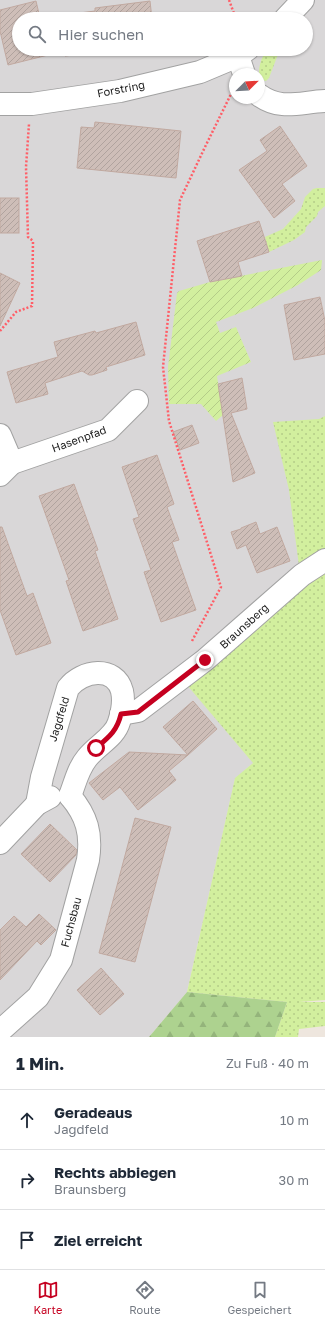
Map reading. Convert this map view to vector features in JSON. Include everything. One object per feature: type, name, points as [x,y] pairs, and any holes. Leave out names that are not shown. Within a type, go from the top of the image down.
[{"type":"street","points":[[292,12],[303,0]]},
{"type":"street","name":"Forstring","points":[[0,104],[32,104],[120,91],[243,60]]},
{"type":"street","points":[[265,99],[278,104],[325,101]]},
{"type":"street","name":"Hasenpfad","points":[[0,435],[6,469],[108,430],[137,401]]},
{"type":"street","name":"Braunsberg","points":[[121,714],[138,712],[205,660],[302,575],[325,560]]},
{"type":"street","name":"Jagdfeld","points":[[37,804],[42,776],[68,688],[80,677],[96,673],[105,674],[112,677],[119,684],[122,692],[119,723],[114,732],[96,748],[81,766],[70,796]]},
{"type":"street","points":[[0,843],[37,804],[52,797],[70,796]]},
{"type":"street","name":"Fuchsbau","points":[[0,1031],[38,997],[61,960],[90,848],[89,832],[84,818],[80,808],[70,796]]},
{"type":"path","points":[[228,0],[233,12]]},
{"type":"path","points":[[188,646],[193,640],[221,587],[169,421],[163,367],[180,200],[229,100]]},
{"type":"path","points":[[0,331],[16,312],[32,306],[33,241],[28,237],[26,167],[32,104]]},
{"type":"shaded area","points":[[0,0],[325,0],[325,572],[253,763],[235,779],[187,992],[149,1037],[0,1037]]},
{"type":"green space","points":[[263,56],[277,56],[269,78],[266,81],[265,68],[259,68]]},
{"type":"green space","points":[[325,188],[325,206],[306,227],[305,232],[294,240],[269,252],[265,237],[283,229],[301,209],[305,197],[313,189]]},
{"type":"green space","points":[[322,260],[321,270],[298,285],[253,308],[216,322],[220,333],[236,327],[251,362],[217,376],[223,415],[216,421],[201,404],[169,404],[168,367],[177,293],[179,291],[210,282]]},
{"type":"green space","points":[[325,416],[325,553],[299,566],[289,490],[273,422],[319,419]]},
{"type":"green space","points":[[325,572],[325,1000],[299,1002],[325,1002],[325,1026],[299,1029],[298,1037],[275,1037],[287,1002],[187,992],[235,778],[253,763],[187,685],[308,583]]},
{"type":"green space","points":[[187,992],[287,1002],[275,1037],[149,1037]]},
{"type":"building","points":[[36,1],[39,12],[12,12],[12,56],[44,56],[8,65],[0,31],[0,10]]},
{"type":"building","points":[[150,1],[151,12],[87,12],[95,11],[95,8]]},
{"type":"building","points":[[95,122],[181,131],[176,178],[77,168],[81,127],[94,128]]},
{"type":"building","points":[[280,126],[307,166],[282,184],[295,201],[274,218],[239,170],[267,151],[260,140]]},
{"type":"building","points":[[0,198],[19,198],[19,233],[0,233]]},
{"type":"building","points":[[259,221],[269,252],[238,262],[242,276],[210,282],[197,241]]},
{"type":"building","points":[[0,273],[20,283],[0,326]]},
{"type":"building","points":[[320,297],[325,321],[325,354],[294,360],[284,305]]},
{"type":"building","points":[[136,322],[145,355],[106,367],[107,370],[92,375],[82,371],[45,383],[48,394],[16,403],[7,372],[58,357],[54,342],[95,331],[96,333]]},
{"type":"building","points":[[242,378],[247,409],[231,413],[255,473],[233,482],[218,384]]},
{"type":"building","points":[[192,425],[199,443],[180,450],[173,432]]},
{"type":"building","points":[[157,455],[174,504],[167,507],[179,540],[172,542],[196,610],[161,622],[144,572],[151,570],[133,519],[139,517],[122,467]]},
{"type":"building","points":[[74,484],[98,550],[95,551],[118,619],[83,631],[66,581],[69,580],[39,496]]},
{"type":"building","points":[[256,522],[260,534],[277,527],[290,561],[257,573],[246,545],[237,549],[231,532]]},
{"type":"building","points":[[0,527],[2,527],[27,596],[33,593],[51,643],[16,655],[0,610]]},
{"type":"building","points":[[193,701],[217,729],[188,755],[163,727]]},
{"type":"building","points":[[129,752],[188,755],[169,771],[176,780],[138,810],[120,787],[103,800],[89,783]]},
{"type":"building","points":[[135,818],[171,827],[135,962],[99,953]]},
{"type":"building","points":[[50,824],[77,850],[76,855],[50,882],[21,854]]},
{"type":"building","points":[[39,914],[56,930],[41,945],[37,941],[0,980],[0,930],[14,916],[26,927]]},
{"type":"building","points":[[101,968],[124,994],[100,1015],[77,990]]},
{"type":"route","points":[[96,748],[114,732],[119,723],[121,714],[138,712],[205,660]]}]
